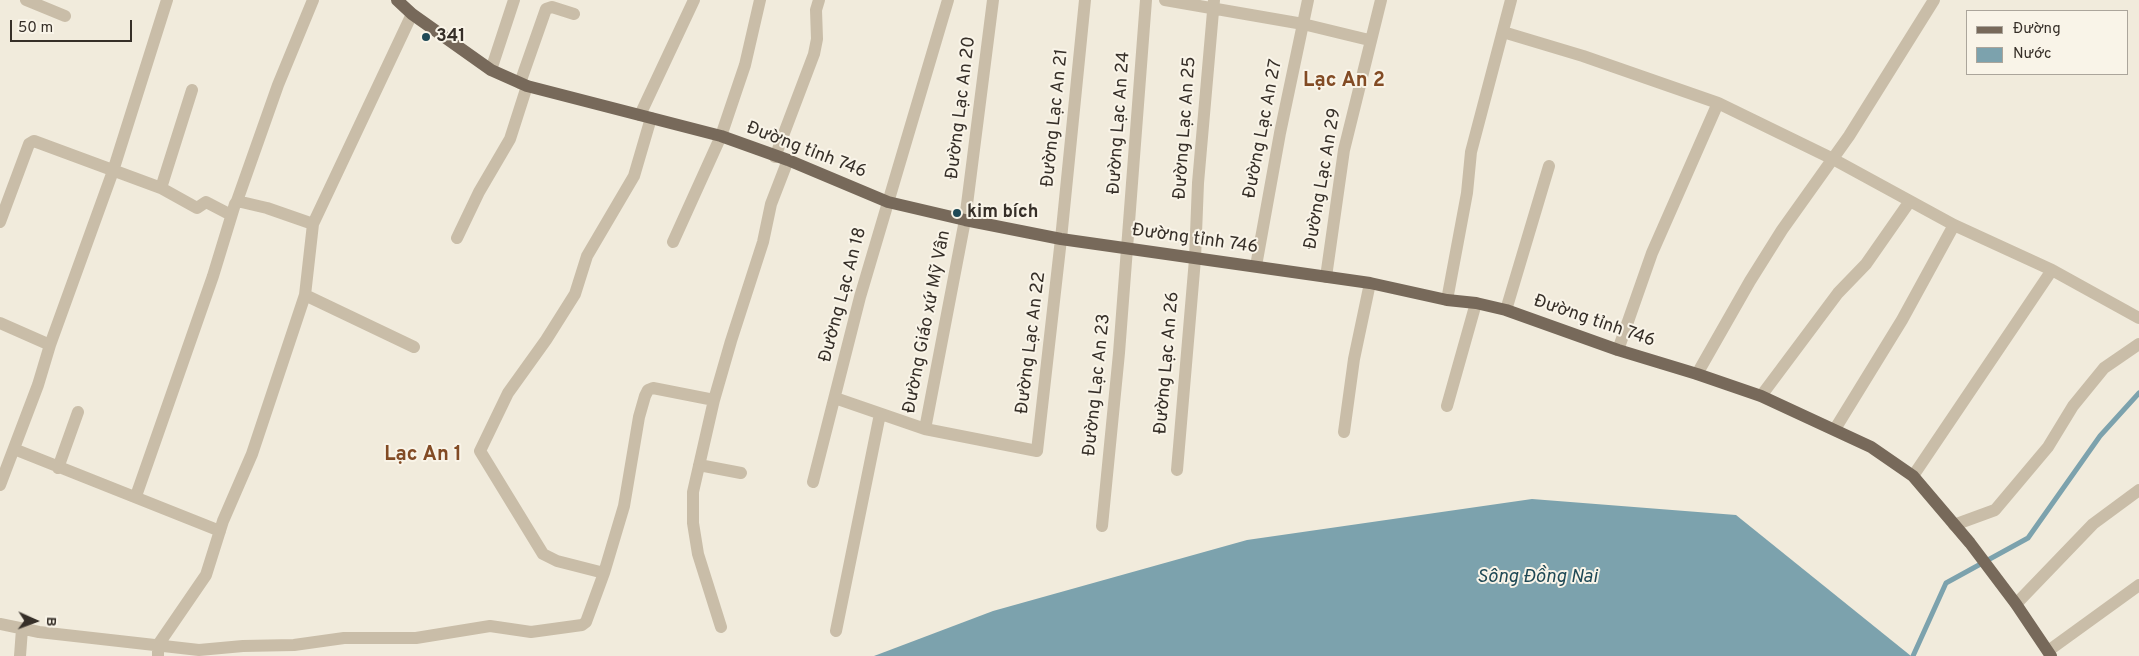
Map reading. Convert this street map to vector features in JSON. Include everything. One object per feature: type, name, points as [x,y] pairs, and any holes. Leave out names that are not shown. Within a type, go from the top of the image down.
[{"type":"main road","name":"Đường tỉnh 746","points":[[397,0],[412,14],[491,70],[523,85],[721,136],[888,202],[1061,240],[1370,283],[1447,300],[1506,310],[1618,350],[1761,396],[1872,447],[1913,476],[1970,543],[2016,604]]},
{"type":"main road","points":[[2016,604],[2050,654]]},
{"type":"street","points":[[26,0],[65,16]]},
{"type":"street","points":[[0,485],[38,385],[50,345],[113,171],[167,0]]},
{"type":"street","points":[[136,496],[213,276],[231,215],[278,85],[313,0]]},
{"type":"street","points":[[491,70],[514,0]]},
{"type":"street","points":[[604,573],[557,561],[543,554],[480,451],[508,393],[546,340],[575,294],[587,256],[634,176],[646,117],[694,0]]},
{"type":"street","points":[[673,242],[721,136],[745,65],[760,0]]},
{"type":"street","points":[[722,627],[698,554],[693,523],[693,492],[714,400],[731,340],[763,242],[781,159],[814,54],[817,38],[816,10],[819,0]]},
{"type":"street","name":"Đường Lạc An 18","points":[[813,482],[860,298],[948,0]]},
{"type":"street","name":"Đường Lạc An 20","points":[[965,220],[992,0]]},
{"type":"street","name":"Đường Lạc An 21","points":[[1061,240],[1085,0]]},
{"type":"street","name":"Đường Lạc An 24","points":[[1128,248],[1146,0]]},
{"type":"street","points":[[1165,0],[1214,4],[1369,40]]},
{"type":"street","name":"Đường Lạc An 27","points":[[1256,266],[1280,133],[1308,0]]},
{"type":"street","name":"Đường Lạc An 29","points":[[1326,277],[1344,150],[1369,40],[1381,0]]},
{"type":"street","points":[[1447,300],[1467,193],[1471,152],[1511,0]]},
{"type":"street","points":[[1697,374],[1754,274],[1782,230],[1860,120],[1934,0]]},
{"type":"street","name":"Đường Lạc An 25","points":[[1195,259],[1198,184],[1214,4]]},
{"type":"street","points":[[457,238],[479,192],[510,139],[523,85],[546,9],[552,7],[574,14]]},
{"type":"street","points":[[158,650],[206,575],[220,531],[252,454],[290,344],[305,295],[314,224],[412,14]]},
{"type":"street","points":[[1504,32],[1583,56],[1718,103],[1832,158],[1954,225],[2052,270],[2139,318]]},
{"type":"street","points":[[161,188],[192,90]]},
{"type":"street","points":[[1618,350],[1652,253],[1718,103]]},
{"type":"street","points":[[0,222],[29,144],[34,142],[161,188],[197,208],[206,202],[231,215]]},
{"type":"street","points":[[1506,310],[1549,166]]},
{"type":"street","points":[[237,201],[314,224]]},
{"type":"street","points":[[1761,396],[1838,293],[1866,264],[1910,201]]},
{"type":"street","name":"Đường Giáo xứ Mỹ Vân","points":[[925,430],[965,220]]},
{"type":"street","points":[[1835,429],[1902,320],[1954,225]]},
{"type":"street","name":"Đường Lạc An 22","points":[[925,430],[1037,450],[1061,240]]},
{"type":"street","name":"Đường Lạc An 23","points":[[1102,526],[1128,248]]},
{"type":"street","name":"Đường Lạc An 26","points":[[1177,470],[1195,259]]},
{"type":"street","points":[[1913,476],[2052,270]]},
{"type":"street","points":[[1344,432],[1354,359],[1370,283]]},
{"type":"street","points":[[305,295],[414,347]]},
{"type":"street","points":[[1447,406],[1476,304]]},
{"type":"street","points":[[0,322],[50,345]]},
{"type":"street","points":[[1954,525],[1995,510],[2048,447],[2073,406],[2104,368],[2139,344]]},
{"type":"street","points":[[0,624],[22,630],[158,650],[199,650],[243,646],[294,645],[344,638],[416,638],[490,626],[530,632],[582,625],[585,624],[604,573],[624,506],[639,417],[648,390],[653,388],[714,400]]},
{"type":"street","points":[[835,398],[925,430]]},
{"type":"street","points":[[58,468],[78,412]]},
{"type":"street","points":[[836,631],[880,414]]},
{"type":"street","points":[[14,449],[220,531]]},
{"type":"street","points":[[699,466],[742,473]]},
{"type":"street","points":[[2016,604],[2092,524],[2139,490]]},
{"type":"street","points":[[2050,654],[2139,585]]},
{"type":"street","points":[[20,656],[22,630]]},
{"type":"water","name":"Sông Đồng Nai","points":[[1532,499],[1736,515],[1911,656],[874,656],[993,611],[1247,540]]},
{"type":"waterway","points":[[1913,656],[1946,583],[2028,538],[2100,436],[2139,393]]},
{"type":"place","name":"341","points":[[426,37]]},
{"type":"place","name":"kim bích","points":[[957,213]]},
{"type":"district","name":"Lạc An 2","points":[[1344,82]]},
{"type":"district","name":"Lạc An 1","points":[[423,456]]}]
